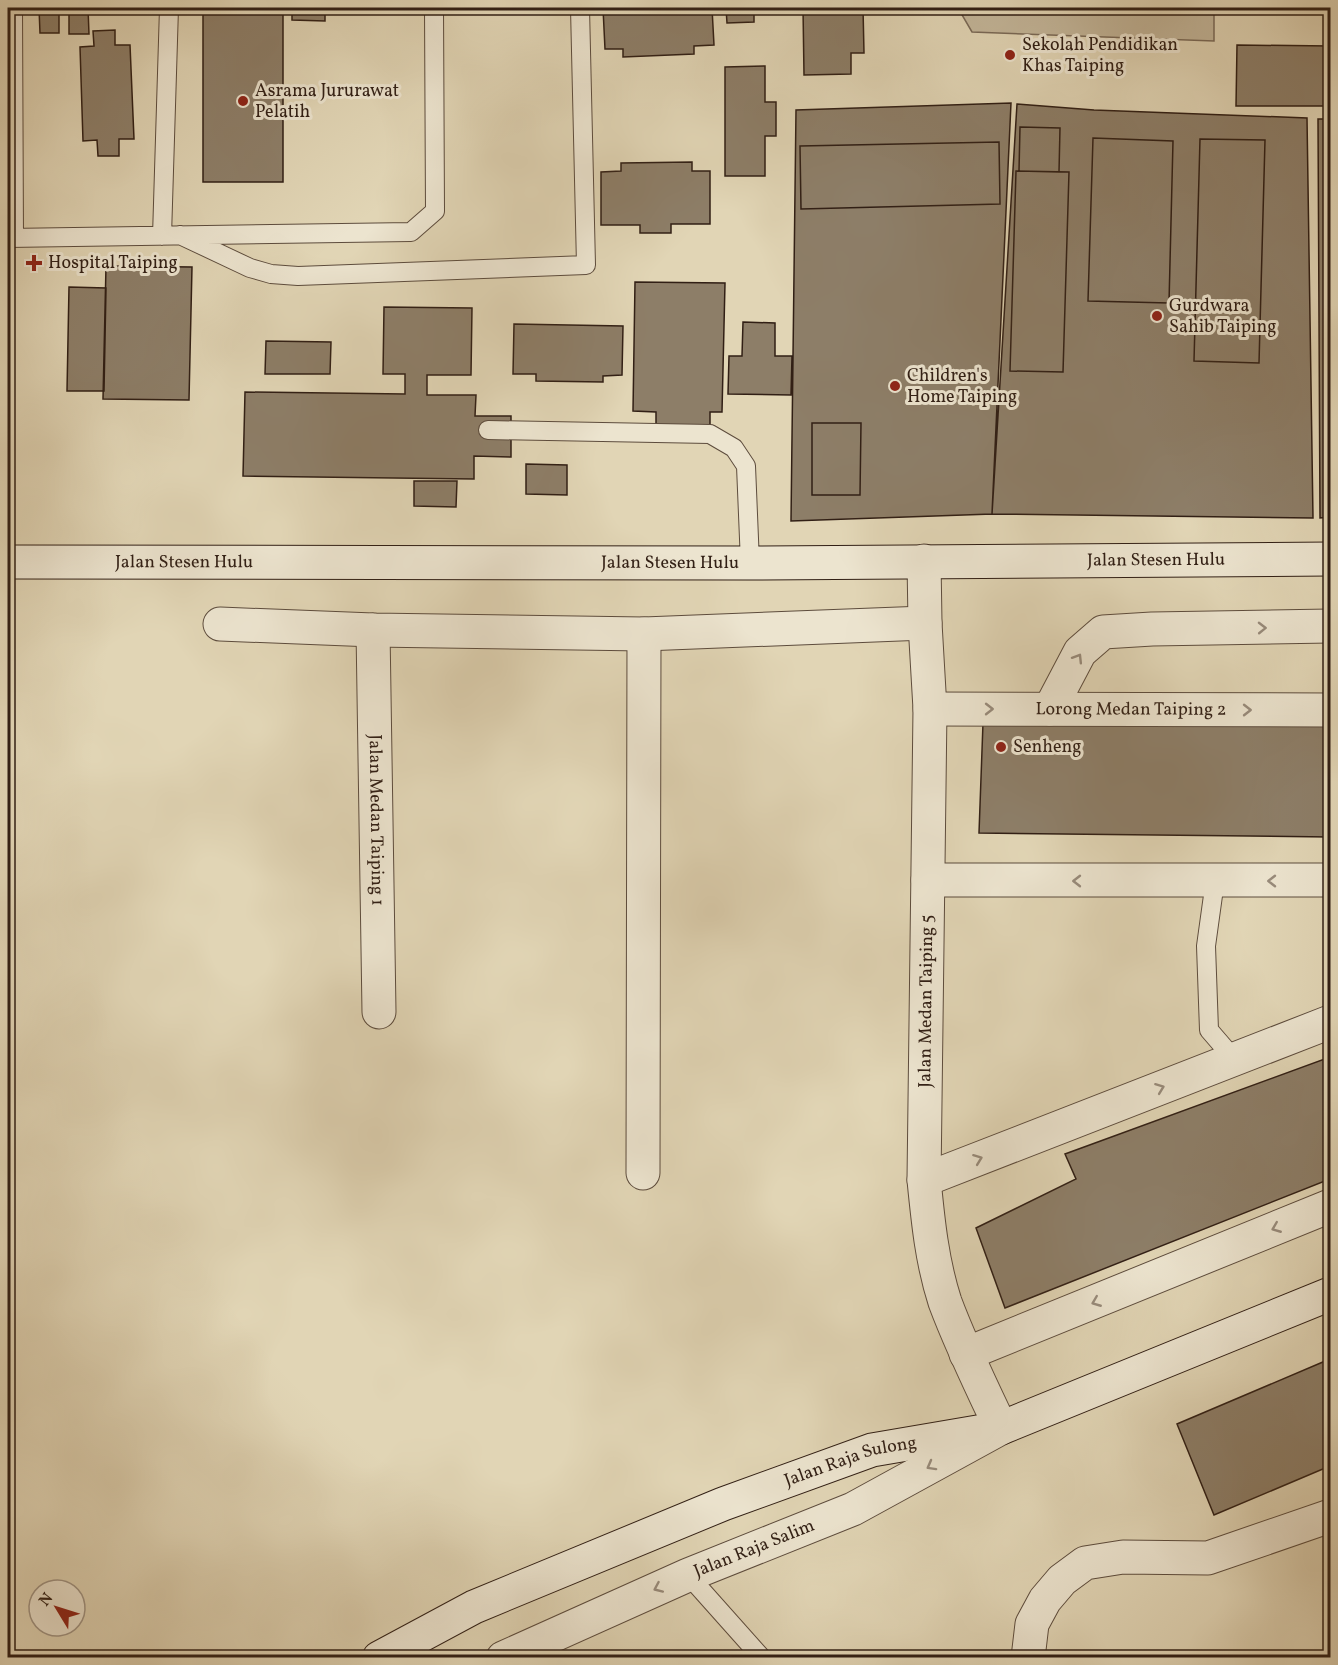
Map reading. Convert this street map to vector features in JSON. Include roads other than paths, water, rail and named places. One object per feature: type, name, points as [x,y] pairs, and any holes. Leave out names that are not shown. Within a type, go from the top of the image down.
[{"type":"street","name":"Jalan Stesen Hulu","points":[[8,562],[750,563],[1330,559]]},
{"type":"street","name":"Jalan Medan Taiping 5","points":[[924,561],[930,709],[924,1180],[930,1242],[945,1300],[966,1354],[1001,1428]]},
{"type":"street","points":[[220,624],[373,630],[644,634],[925,623]]},
{"type":"street","points":[[1050,709],[1080,652],[1103,632],[1330,626]]},
{"type":"street","name":"Jalan Medan Taiping 1","points":[[373,630],[379,1012]]},
{"type":"street","points":[[643,1173],[644,634]]},
{"type":"street","name":"Lorong Medan Taiping 2","points":[[930,709],[1330,710]]},
{"type":"street","points":[[928,880],[1330,880]]},
{"type":"street","points":[[924,1180],[1330,1022]]},
{"type":"street","points":[[966,1354],[1330,1206]]},
{"type":"street","name":"Jalan Raja Sulong","points":[[379,1658],[474,1607],[723,1504],[872,1450],[1001,1428],[1330,1294]]},
{"type":"street","name":"Jalan Raja Salim","points":[[503,1658],[688,1575],[853,1509],[1001,1428]]},
{"type":"street","points":[[1028,1658],[1032,1624],[1045,1600],[1062,1580],[1085,1563],[1123,1557],[1208,1558],[1330,1516]]},
{"type":"lane","points":[[13,8],[10,238],[411,232],[435,211],[434,8]]},
{"type":"lane","points":[[169,8],[171,235]]},
{"type":"lane","points":[[171,235],[250,268],[271,274],[298,276],[586,265],[580,8]]},
{"type":"lane","points":[[488,430],[710,434],[734,448],[746,466],[750,563]]},
{"type":"lane","points":[[1215,881],[1206,946],[1209,1030],[1234,1059]]},
{"type":"lane","points":[[688,1575],[762,1658]]},
{"type":"place","name":"Sekolah Pendidikan Khas Taiping","points":[[1010,55]]},
{"type":"place","name":"Asrama Jururawat Pelatih","points":[[243,101]]},
{"type":"place","name":"Hospital Taiping","points":[[34,263]]},
{"type":"place","name":"Gurdwara Sahib Taiping","points":[[1157,316]]},
{"type":"place","name":"Children's Home Taiping","points":[[895,386]]},
{"type":"place","name":"Senheng","points":[[1001,747]]}]
